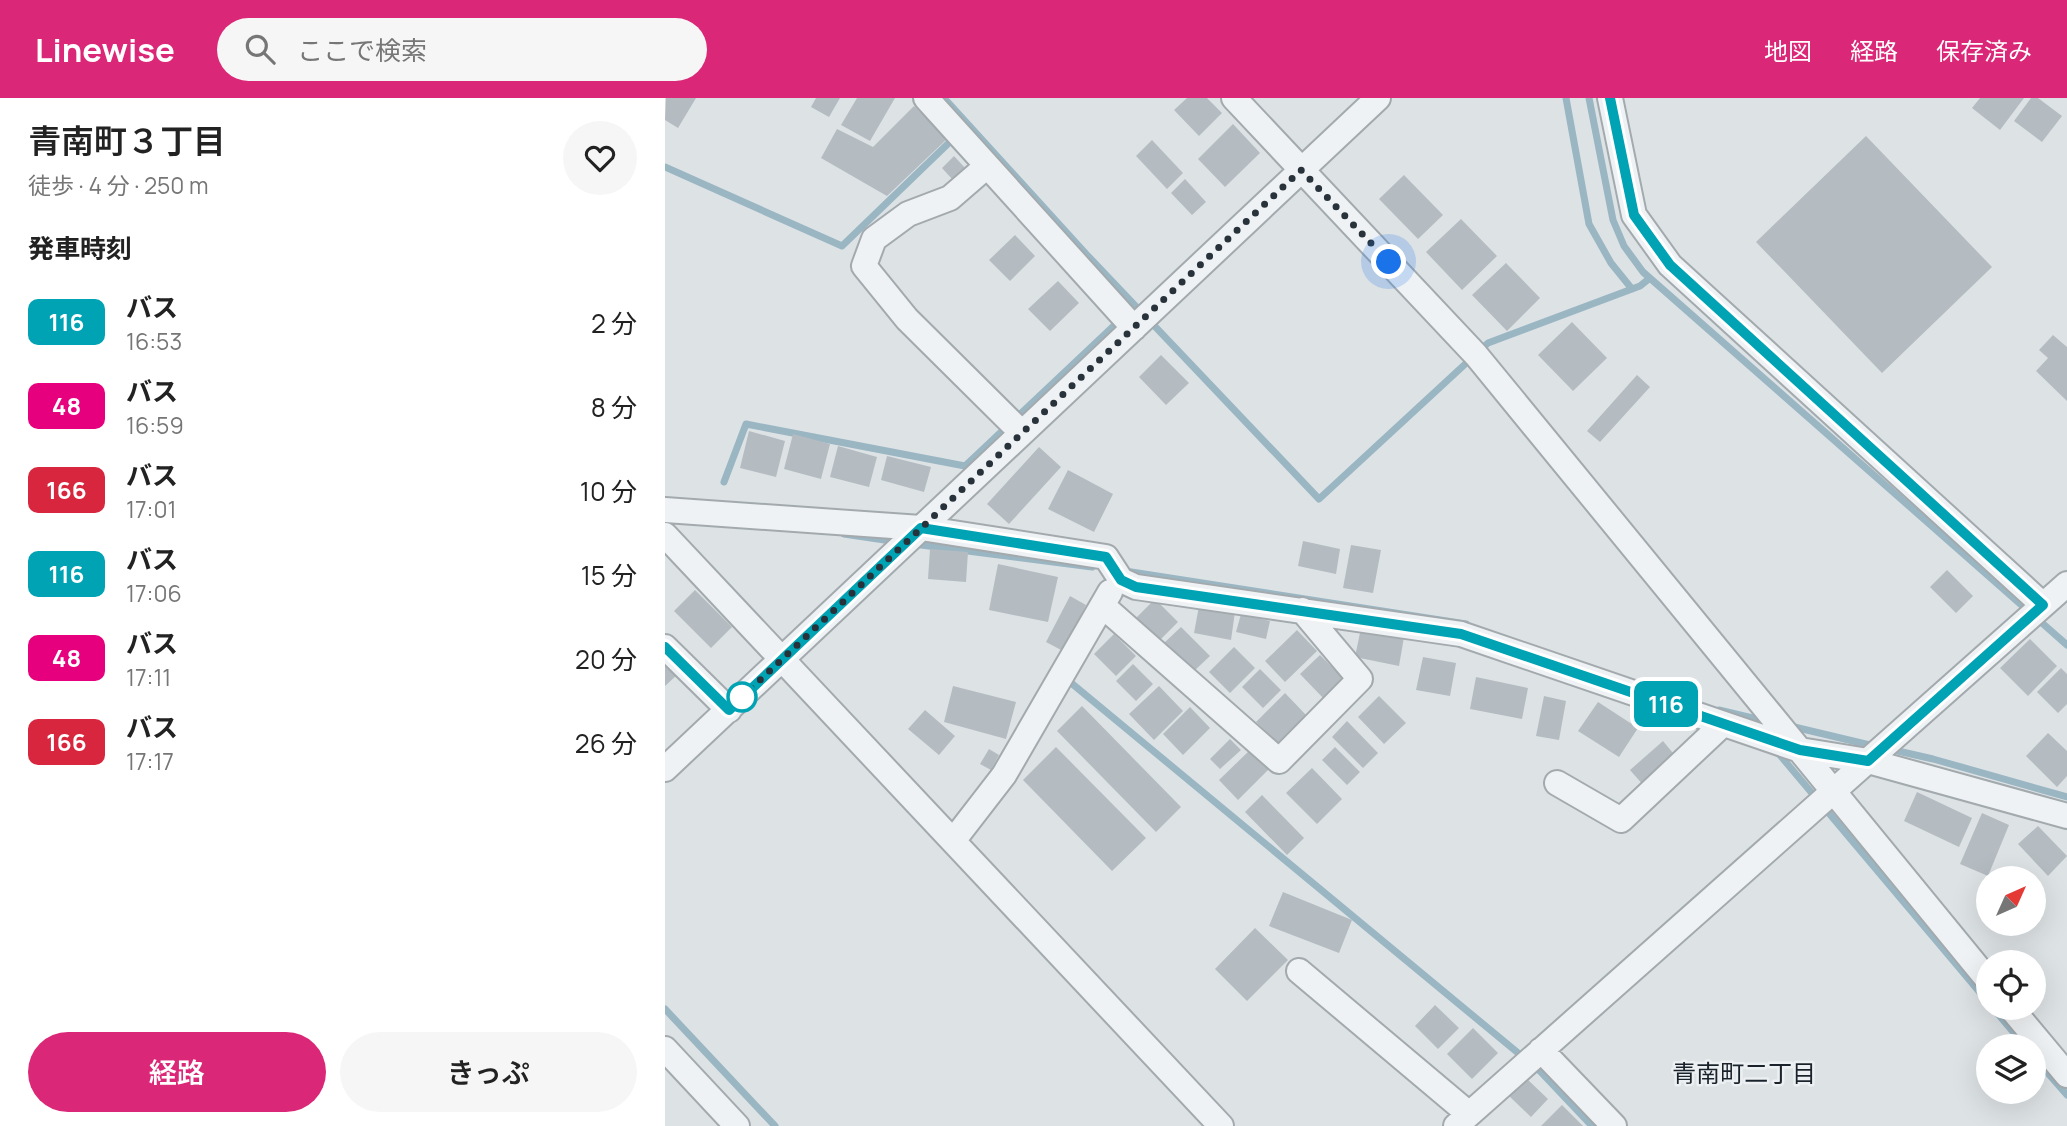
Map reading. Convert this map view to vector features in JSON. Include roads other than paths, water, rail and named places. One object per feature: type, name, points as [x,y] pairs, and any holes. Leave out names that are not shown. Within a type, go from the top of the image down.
[{"type":"street","points":[[926,98],[1134,328]]},
{"type":"street","points":[[1234,98],[1476,355],[1976,965]]},
{"type":"street","points":[[665,769],[1378,98]]},
{"type":"street","points":[[1610,98],[1634,215],[1670,265],[2043,605]]},
{"type":"street","points":[[987,166],[950,198],[908,214],[874,239],[864,266],[907,318],[1022,433]]},
{"type":"street","points":[[665,510],[921,528],[1106,557],[1117,576],[1136,587],[1461,634],[1800,750],[1868,761],[2067,816]]},
{"type":"street","points":[[665,535],[1221,1126]]},
{"type":"street","points":[[953,841],[1004,775],[1103,606],[1117,576]]},
{"type":"street","points":[[1299,971],[1462,1120],[2067,584]]},
{"type":"street","points":[[1103,606],[1279,761],[1360,679],[1302,610]]},
{"type":"street","points":[[665,647],[729,710]]},
{"type":"street","points":[[1557,783],[1621,820],[1723,724]]},
{"type":"street","points":[[2021,1020],[2067,1075]]},
{"type":"street","points":[[665,1049],[737,1126]]},
{"type":"street","points":[[1541,1050],[1613,1126]]},
{"type":"waterway","points":[[944,98],[1088,256],[1319,499],[1488,343],[1640,286],[1650,278]]},
{"type":"waterway","points":[[1566,98],[1589,224],[1611,263],[1632,289]]},
{"type":"waterway","points":[[1589,98],[1613,220],[1624,246],[1643,272],[2067,645]]},
{"type":"waterway","points":[[665,167],[842,246],[956,136]]},
{"type":"waterway","points":[[724,482],[746,424],[965,466],[1121,319]]},
{"type":"waterway","points":[[844,534],[898,542]]},
{"type":"waterway","points":[[913,544],[1092,567]]},
{"type":"waterway","points":[[1125,571],[1466,624]]},
{"type":"waterway","points":[[1070,682],[1541,1072],[1592,1126]]},
{"type":"waterway","points":[[1719,710],[1765,721]]},
{"type":"waterway","points":[[1790,726],[1874,746]]},
{"type":"waterway","points":[[1889,749],[2067,797]]},
{"type":"waterway","points":[[1775,752],[1976,988]]},
{"type":"waterway","points":[[665,1009],[775,1126]]},
{"type":"waterway","points":[[2003,1020],[2015,1034]]},
{"type":"waterway","points":[[2046,1071],[2067,1095]]},
{"type":"district","name":"青南町二丁目","points":[[1744,1074]]}]
